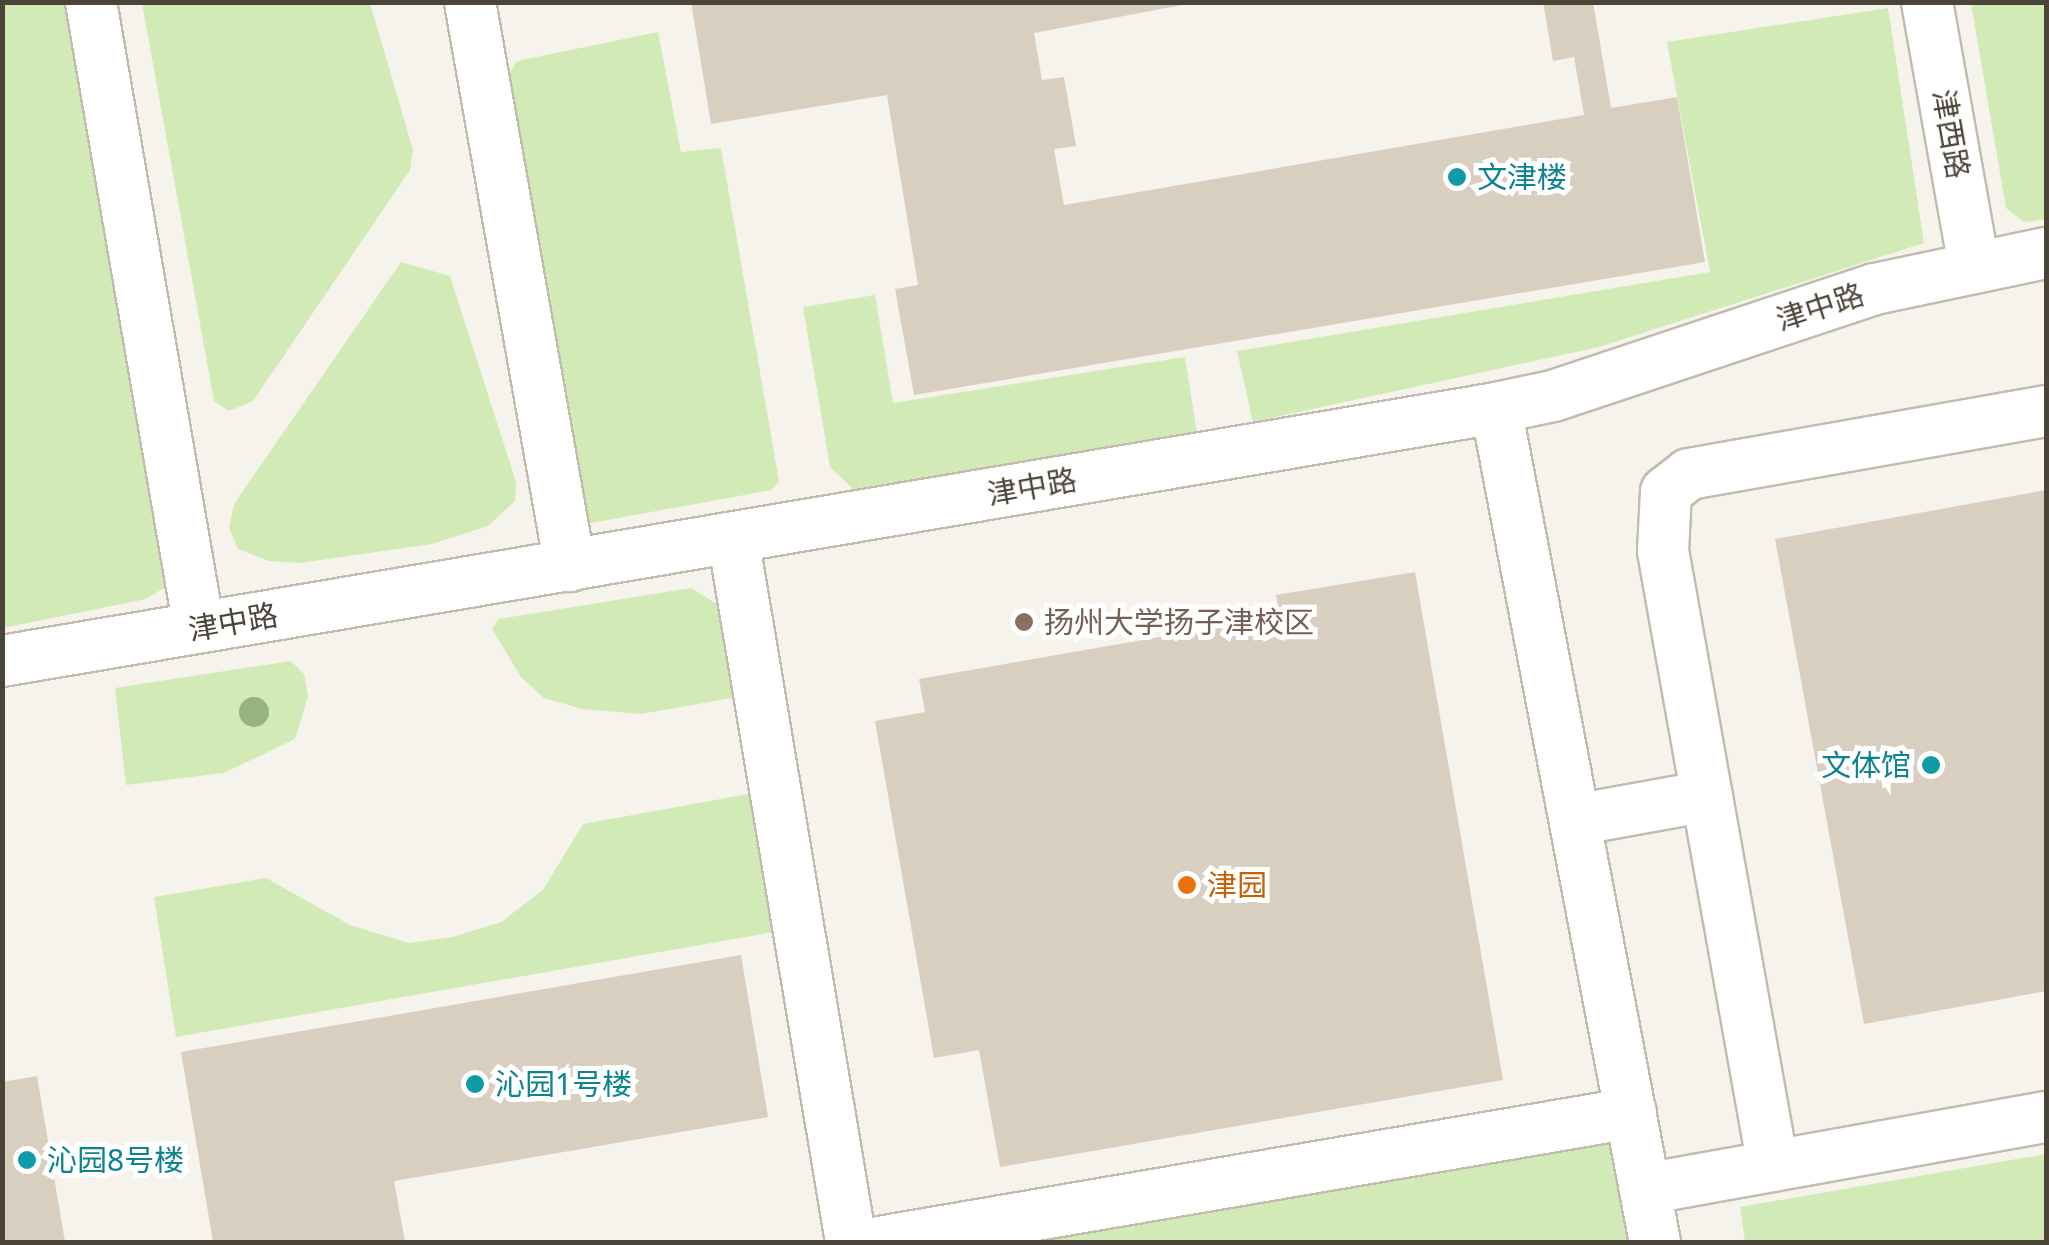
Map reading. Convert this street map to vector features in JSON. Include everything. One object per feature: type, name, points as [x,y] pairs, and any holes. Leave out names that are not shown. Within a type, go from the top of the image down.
[{"type":"lane","points":[[91,2],[199,628]]},
{"type":"lane","points":[[470,2],[570,566]]},
{"type":"lane","name":"津西路","points":[[1928,2],[1974,266]]},
{"type":"lane","name":"津中路","points":[[2,660],[1496,408],[1567,392],[1876,289],[2046,253]]},
{"type":"lane","points":[[1496,408],[1654,1242]]},
{"type":"lane","points":[[1773,1166],[1663,552],[1666,492],[1689,474],[2046,411]]},
{"type":"lane","points":[[734,538],[851,1242]]},
{"type":"lane","points":[[1575,820],[1707,796]]},
{"type":"lane","points":[[878,1242],[1632,1112]]},
{"type":"lane","points":[[1646,1189],[2046,1117]]},
{"type":"green space","points":[[3,3],[71,3],[167,586],[146,599],[3,628]]},
{"type":"green space","points":[[142,3],[370,3],[413,150],[410,170],[253,401],[229,411],[214,401]]},
{"type":"green space","points":[[1971,3],[2046,3],[2046,219],[2024,222],[2006,208]]},
{"type":"green space","points":[[1888,8],[1924,243],[1599,347],[1253,422],[1237,351],[1710,272],[1667,42]]},
{"type":"green space","points":[[658,32],[681,152],[721,148],[779,481],[772,490],[591,523],[578,509],[506,79],[517,61]]},
{"type":"green space","points":[[401,262],[450,276],[516,482],[515,501],[488,526],[432,544],[300,563],[269,561],[238,549],[229,528],[234,504]]},
{"type":"green space","points":[[875,295],[893,403],[1185,357],[1197,433],[853,489],[830,467],[803,307]]},
{"type":"green space","points":[[691,588],[722,607],[738,697],[641,714],[582,709],[544,698],[521,677],[492,629],[498,619]]},
{"type":"green space","points":[[291,661],[304,674],[308,697],[295,739],[224,773],[126,785],[115,688]]},
{"type":"green space","points":[[754,793],[779,931],[176,1037],[154,897],[266,878],[350,925],[409,943],[453,937],[501,922],[543,890],[583,824]]},
{"type":"green space","points":[[1611,1142],[1629,1242],[1029,1242]]},
{"type":"green space","points":[[2046,1154],[2046,1242],[1745,1242],[1740,1207]]},
{"type":"building","name":"文津楼","points":[[691,2],[1198,2],[1034,33],[1042,80],[1064,77],[1076,146],[1054,149],[1064,205],[1584,115],[1574,57],[1553,61],[1543,2],[1593,2],[1611,108],[1677,97],[1705,262],[914,395],[895,289],[918,285],[887,95],[711,124]]},
{"type":"building","name":"文体馆","points":[[2046,490],[2046,991],[1864,1024],[1775,539]]},
{"type":"building","name":"津园","points":[[1415,572],[1503,1080],[1000,1167],[979,1050],[934,1058],[875,721],[925,712],[919,679],[1280,616],[1276,595]]},
{"type":"building","name":"沁园1号楼","points":[[741,955],[768,1117],[394,1181],[405,1242],[213,1242],[181,1052]]},
{"type":"building","name":"沁园8号楼","points":[[37,1076],[65,1242],[2,1242],[2,1082]]},
{"type":"place","name":"文津楼","points":[[1457,177]]},
{"type":"place","name":"扬州大学扬子津校区","points":[[1024,622]]},
{"type":"place","name":"文体馆","points":[[1931,765]]},
{"type":"place","name":"津园","points":[[1187,885]]},
{"type":"place","name":"沁园1号楼","points":[[475,1084]]},
{"type":"place","name":"沁园8号楼","points":[[27,1160]]}]
